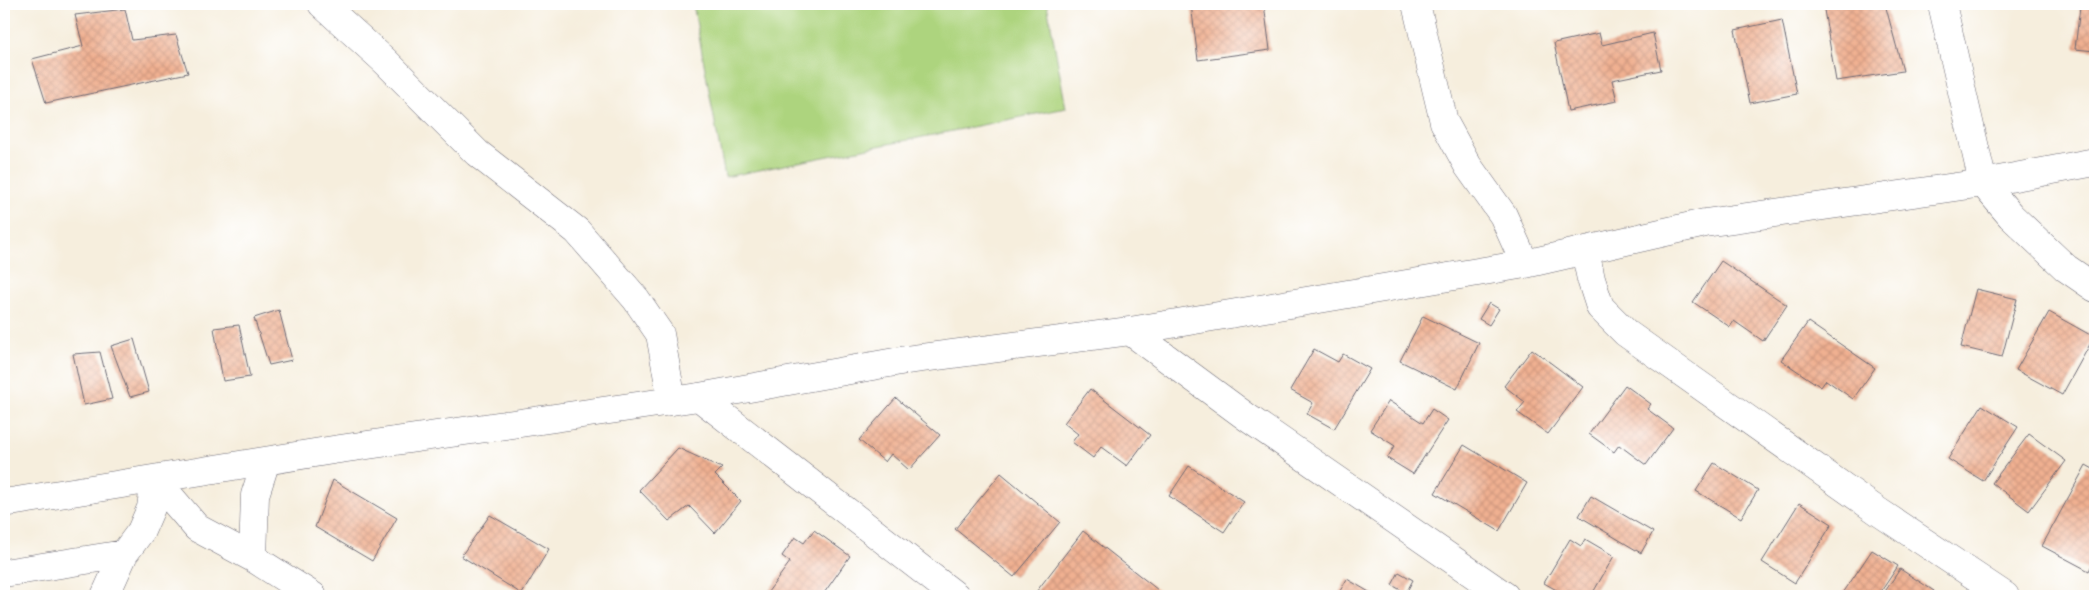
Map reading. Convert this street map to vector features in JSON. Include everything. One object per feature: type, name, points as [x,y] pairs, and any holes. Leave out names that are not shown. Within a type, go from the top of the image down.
[{"type":"street","points":[[322,4],[385,62],[477,153],[577,231],[636,299],[660,334],[672,401]]},
{"type":"street","points":[[1416,4],[1444,122],[1468,166],[1503,215],[1525,264]]},
{"type":"street","points":[[1942,4],[1983,183],[2010,216],[2066,268],[2095,288]]},
{"type":"street","points":[[4,503],[266,461],[699,397],[906,360],[1130,331],[1525,264],[1705,223],[1983,183],[2095,162]]},
{"type":"street","points":[[1585,251],[1600,307],[1626,333],[1879,512],[2005,596]]},
{"type":"street","points":[[1130,331],[1248,418],[1505,596]]},
{"type":"street","points":[[699,397],[956,596]]},
{"type":"street","points":[[253,558],[255,495],[266,461]]},
{"type":"street","points":[[105,596],[124,554],[141,531],[151,508],[155,479]]},
{"type":"street","points":[[155,479],[197,528],[253,558],[314,596]]},
{"type":"street","points":[[4,573],[124,554]]},
{"type":"green space","points":[[693,4],[1047,4],[1066,108],[725,177]]},
{"type":"building","points":[[1191,4],[1264,4],[1270,50],[1198,60]]},
{"type":"building","points":[[1823,4],[1885,4],[1903,71],[1836,81]]},
{"type":"building","points":[[2095,6],[2095,51],[2075,49],[2080,7]]},
{"type":"building","points":[[125,9],[132,40],[176,35],[188,73],[46,103],[32,59],[83,46],[75,15]]},
{"type":"building","points":[[1782,20],[1797,94],[1750,103],[1735,30]]},
{"type":"building","points":[[1599,33],[1602,45],[1653,33],[1661,70],[1612,80],[1617,101],[1568,111],[1554,43]]},
{"type":"building","points":[[1721,261],[1787,305],[1763,341],[1734,321],[1730,327],[1693,302]]},
{"type":"building","points":[[1976,289],[2017,299],[2002,357],[1961,347]]},
{"type":"building","points":[[1489,303],[1499,309],[1489,325],[1479,319]]},
{"type":"building","points":[[279,310],[292,360],[269,365],[254,318]]},
{"type":"building","points":[[2049,312],[2094,337],[2062,395],[2016,370]]},
{"type":"building","points":[[1423,316],[1479,343],[1457,389],[1400,361]]},
{"type":"building","points":[[1808,322],[1875,368],[1853,399],[1826,380],[1821,387],[1781,360]]},
{"type":"building","points":[[239,325],[250,377],[223,381],[214,328]]},
{"type":"building","points":[[134,339],[149,392],[130,397],[111,346]]},
{"type":"building","points":[[1314,349],[1338,362],[1343,354],[1370,369],[1334,429],[1307,414],[1313,403],[1290,390]]},
{"type":"building","points":[[1532,349],[1583,387],[1548,434],[1517,412],[1525,402],[1504,386]]},
{"type":"building","points":[[100,352],[112,399],[84,405],[73,354]]},
{"type":"building","points":[[1625,385],[1651,404],[1647,409],[1673,428],[1646,465],[1619,445],[1614,452],[1589,434]]},
{"type":"building","points":[[1090,389],[1150,435],[1127,466],[1101,447],[1093,458],[1072,442],[1078,434],[1064,423]]},
{"type":"building","points":[[896,398],[940,435],[909,470],[891,454],[885,462],[859,440]]},
{"type":"building","points":[[1389,401],[1423,423],[1432,409],[1448,420],[1413,474],[1387,458],[1395,446],[1370,430]]},
{"type":"building","points":[[1982,405],[2018,427],[1983,481],[1948,459]]},
{"type":"building","points":[[2029,434],[2066,461],[2029,511],[1992,483]]},
{"type":"building","points":[[1464,445],[1527,483],[1499,531],[1435,493]]},
{"type":"building","points":[[678,448],[722,468],[715,475],[741,501],[715,533],[689,506],[669,521],[639,490]]},
{"type":"building","points":[[1714,463],[1758,490],[1741,518],[1696,491]]},
{"type":"building","points":[[2086,465],[2095,470],[2095,559],[2089,571],[2042,546]]},
{"type":"building","points":[[1189,466],[1244,502],[1224,532],[1169,496]]},
{"type":"building","points":[[1001,473],[1060,522],[1014,577],[955,529]]},
{"type":"building","points":[[333,480],[397,518],[372,561],[315,527]]},
{"type":"building","points":[[1591,496],[1653,532],[1641,553],[1579,516]]},
{"type":"building","points":[[1799,503],[1832,524],[1795,583],[1762,562]]},
{"type":"building","points":[[490,515],[549,549],[522,594],[461,556]]},
{"type":"building","points":[[814,530],[850,556],[822,596],[765,596],[790,562],[782,556],[795,537],[804,543]]},
{"type":"building","points":[[1083,531],[1158,590],[1153,596],[1041,596],[1036,592]]},
{"type":"building","points":[[1570,539],[1581,546],[1585,539],[1614,556],[1591,596],[1557,596],[1560,592],[1544,583]]},
{"type":"building","points":[[1872,550],[1898,566],[1878,596],[1841,596]]},
{"type":"building","points":[[1900,569],[1934,591],[1931,596],[1882,596]]},
{"type":"building","points":[[1399,572],[1413,580],[1406,593],[1392,585]]},
{"type":"building","points":[[1347,579],[1376,596],[1337,596]]}]
